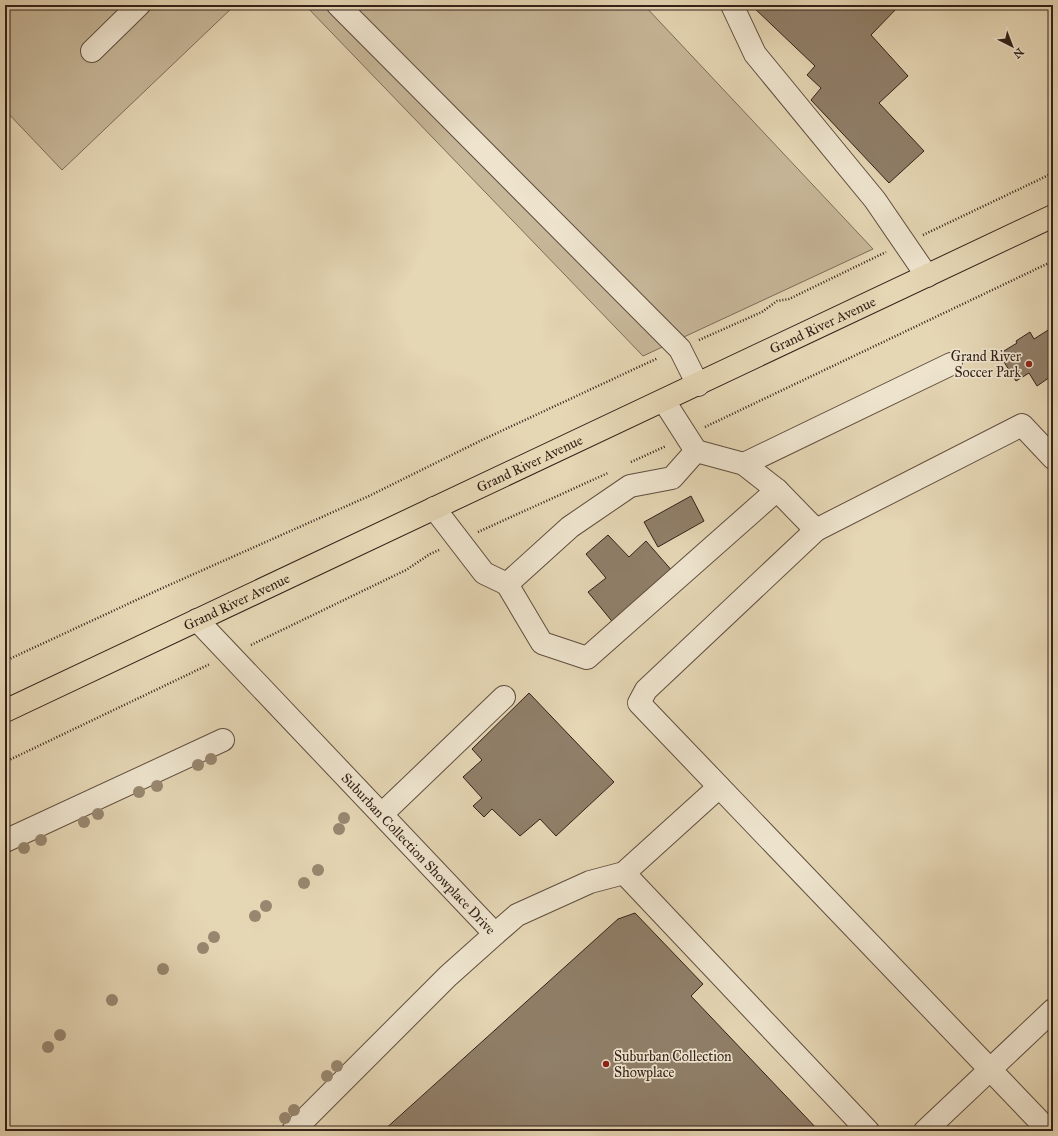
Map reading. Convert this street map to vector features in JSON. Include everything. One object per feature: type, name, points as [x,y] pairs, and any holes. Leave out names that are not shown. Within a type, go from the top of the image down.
[{"type":"main road","name":"Grand River Avenue","points":[[5,711],[1053,216]]},
{"type":"lane","points":[[92,51],[139,5]]},
{"type":"lane","points":[[338,5],[680,349],[698,385]]},
{"type":"lane","points":[[732,5],[754,54],[874,200],[927,276]]},
{"type":"lane","points":[[744,464],[951,364]]},
{"type":"lane","points":[[664,401],[691,444],[744,464],[777,490],[816,530]]},
{"type":"lane","points":[[1049,1131],[639,703],[646,690],[816,530],[1022,425],[1053,458]]},
{"type":"lane","points":[[507,584],[570,527],[630,486],[672,478],[691,444]]},
{"type":"lane","points":[[434,508],[484,573],[507,584],[542,643],[587,658],[777,490]]},
{"type":"lane","name":"Suburban Collection Showplace Drive","points":[[197,620],[495,934],[448,976],[293,1131]]},
{"type":"lane","points":[[382,814],[504,697]]},
{"type":"lane","points":[[5,841],[223,740]]},
{"type":"lane","points":[[495,934],[517,915],[590,882],[624,873],[718,787]]},
{"type":"lane","points":[[624,873],[868,1131]]},
{"type":"lane","points":[[925,1131],[1053,1010]]},
{"type":"path","points":[[5,661],[158,590],[369,496],[482,440],[762,312],[777,301],[789,299],[1053,174]]},
{"type":"path","points":[[628,464],[691,444],[1053,261]]},
{"type":"path","points":[[5,762],[406,570],[430,554],[613,470]]},
{"type":"shaded area","points":[[5,5],[235,5],[62,170],[5,110]]},
{"type":"shaded area","points":[[305,5],[644,5],[873,249],[643,356]]},
{"type":"building","points":[[751,5],[899,6],[871,35],[908,76],[879,103],[924,151],[889,183],[811,100],[821,88],[807,75],[815,66]]},
{"type":"building","name":"Grand River Soccer Park","points":[[1053,327],[1053,375],[1037,386],[1029,373],[1016,381],[999,354],[1017,343],[1016,341],[1030,332],[1034,339]]},
{"type":"building","points":[[691,496],[704,521],[658,547],[644,522]]},
{"type":"building","points":[[608,535],[629,557],[646,541],[674,573],[615,625],[588,592],[606,578],[586,554]]},
{"type":"building","points":[[529,693],[614,782],[556,836],[540,819],[520,836],[492,809],[484,817],[473,806],[482,798],[463,777],[482,760],[472,749]]},
{"type":"building","name":"Suburban Collection Showplace","points":[[635,913],[703,984],[691,996],[819,1131],[383,1131],[618,919]]},
{"type":"place","name":"Grand River Soccer Park","points":[[1029,364]]},
{"type":"place","name":"Suburban Collection Showplace","points":[[606,1064]]}]
